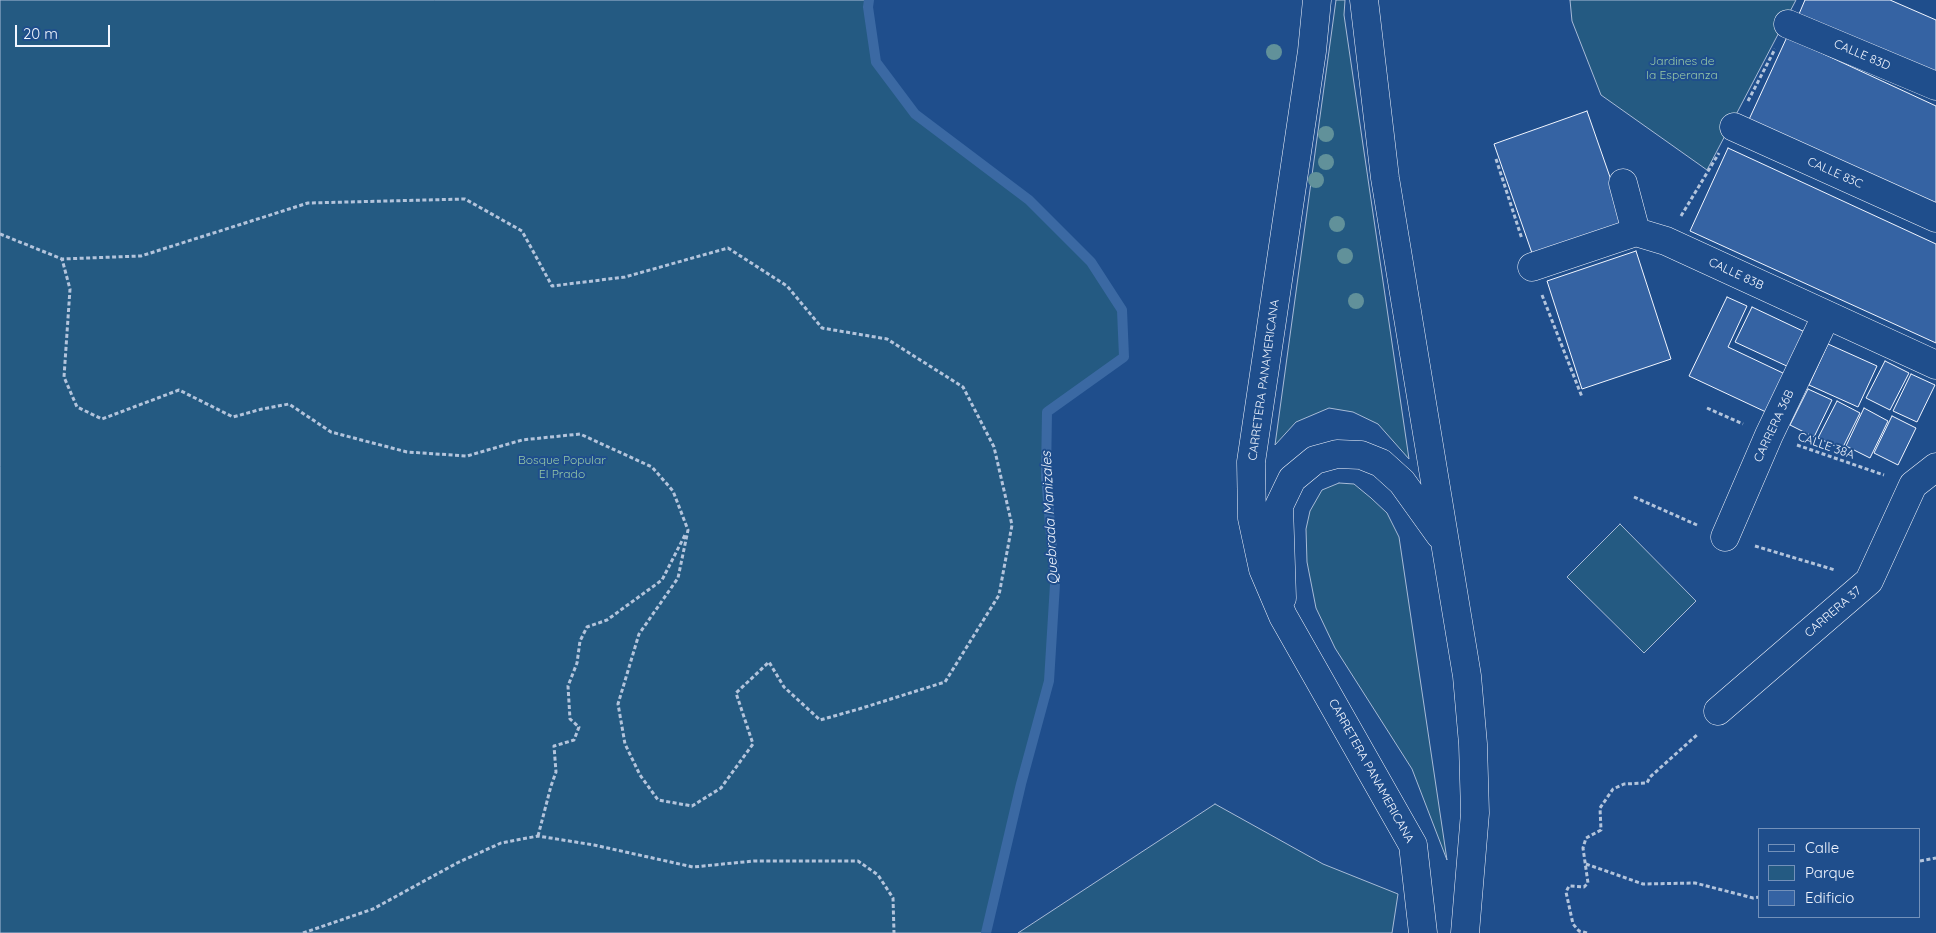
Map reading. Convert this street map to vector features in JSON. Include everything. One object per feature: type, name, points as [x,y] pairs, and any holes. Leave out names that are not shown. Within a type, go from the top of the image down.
[{"type":"main road","name":"CARRETERA PANAMERICANA","points":[[1317,0],[1312,50],[1251,462],[1252,518],[1263,569],[1283,616],[1412,845],[1423,933]]},
{"type":"main road","points":[[1364,0],[1385,178],[1466,666],[1473,744],[1475,813],[1465,933]]},
{"type":"main road","name":"CALLE 83D","points":[[1788,24],[1936,86]]},
{"type":"main road","name":"CALLE 83C","points":[[1734,127],[1936,218]]},
{"type":"main road","points":[[1532,267],[1636,232],[1624,183]]},
{"type":"main road","name":"CALLE 83B","points":[[1636,232],[1666,241],[1936,365]]},
{"type":"main road","name":"CARRERA 36B","points":[[1725,537],[1769,435],[1826,316]]},
{"type":"main road","points":[[1283,616],[1279,506],[1292,479],[1315,460],[1337,454],[1361,454],[1381,463],[1402,482],[1444,540]]},
{"type":"main road","name":"CARRERA 37","points":[[1718,711],[1869,581],[1913,485],[1936,467]]},
{"type":"path","points":[[0,234],[62,259],[140,256],[308,203],[465,199],[522,231],[552,286],[624,277],[728,248],[787,286],[822,328],[887,339],[963,388],[994,447],[1012,525],[999,595],[945,682],[820,720],[784,687],[769,662],[736,692],[753,744],[721,788],[692,806],[658,800],[640,775],[625,744],[618,704],[639,634],[678,578],[688,530],[672,491],[652,467],[580,434],[522,440],[468,456],[407,452],[331,432],[289,404],[262,408],[233,417],[179,390],[102,419],[77,407],[64,377],[70,290],[62,259]]},
{"type":"path","name":"CALLE 38A","points":[[1707,408],[1769,435],[1913,485]]},
{"type":"path","points":[[538,836],[556,772],[554,746],[574,740],[579,727],[570,720],[568,686],[577,664],[580,641],[587,627],[607,620],[662,580],[688,530]]},
{"type":"path","points":[[1586,933],[1580,931],[1573,924],[1566,897],[1569,886],[1584,887],[1588,883],[1583,848],[1586,838],[1601,830],[1600,808],[1613,789],[1624,784],[1647,783],[1650,777],[1689,743],[1718,711]]},
{"type":"path","points":[[303,933],[373,909],[457,863],[501,843],[538,836],[594,845],[693,867],[754,861],[858,861],[878,875],[893,898],[894,933]]},
{"type":"path","points":[[1921,861],[1936,858]]},
{"type":"path","points":[[1586,864],[1643,884],[1695,883],[1753,898],[1758,897]]},
{"type":"green space","name":"Bosque Popular El Prado","points":[[0,0],[869,0],[868,7],[876,62],[915,114],[1029,200],[1091,262],[1122,310],[1124,357],[1047,412],[1046,476],[1055,584],[1049,681],[1021,784],[986,933],[0,933]]},
{"type":"green space","points":[[1336,0],[1345,0],[1344,15],[1409,459],[1378,424],[1353,412],[1329,408],[1296,422],[1275,445]]},
{"type":"green space","name":"Jardines de la Esperanza","points":[[1570,0],[1796,0],[1707,170],[1601,95],[1572,21]]},
{"type":"green space","points":[[1339,483],[1354,484],[1371,498],[1387,513],[1399,537],[1447,860],[1412,769],[1335,648],[1316,608],[1307,562],[1306,529],[1310,511],[1322,490]]},
{"type":"green space","points":[[1620,524],[1696,601],[1644,653],[1567,577]]},
{"type":"green space","points":[[1215,804],[1323,864],[1398,894],[1392,933],[1018,933]]},
{"type":"building","points":[[1805,0],[1890,0],[1936,20],[1936,73],[1799,14]]},
{"type":"building","points":[[1787,37],[1936,106],[1936,214],[1746,126]]},
{"type":"building","points":[[1587,111],[1626,223],[1533,256],[1494,144]]},
{"type":"building","points":[[1728,148],[1936,244],[1936,343],[1690,231]]},
{"type":"building","points":[[1636,251],[1671,359],[1582,389],[1547,281]]},
{"type":"building","points":[[1727,297],[1747,306],[1728,347],[1785,374],[1766,412],[1689,376]]},
{"type":"building","points":[[1752,307],[1807,333],[1791,368],[1735,342]]},
{"type":"building","points":[[1828,344],[1877,366],[1858,407],[1809,385]]},
{"type":"building","points":[[1885,361],[1909,373],[1890,410],[1866,398]]},
{"type":"building","points":[[1911,374],[1935,385],[1917,422],[1893,411]]},
{"type":"building","points":[[1808,389],[1832,400],[1814,437],[1790,425]]},
{"type":"building","points":[[1837,401],[1860,413],[1842,449],[1818,438]]},
{"type":"building","points":[[1864,408],[1888,421],[1870,458],[1846,446]]},
{"type":"building","points":[[1892,416],[1916,428],[1898,465],[1874,453]]},
{"type":"waterway","name":"Quebrada Manizales","points":[[869,0],[868,7],[876,62],[915,114],[1029,200],[1091,262],[1122,310],[1124,357],[1047,412],[1046,476],[1055,584],[1049,681],[1021,784],[986,933]]}]
